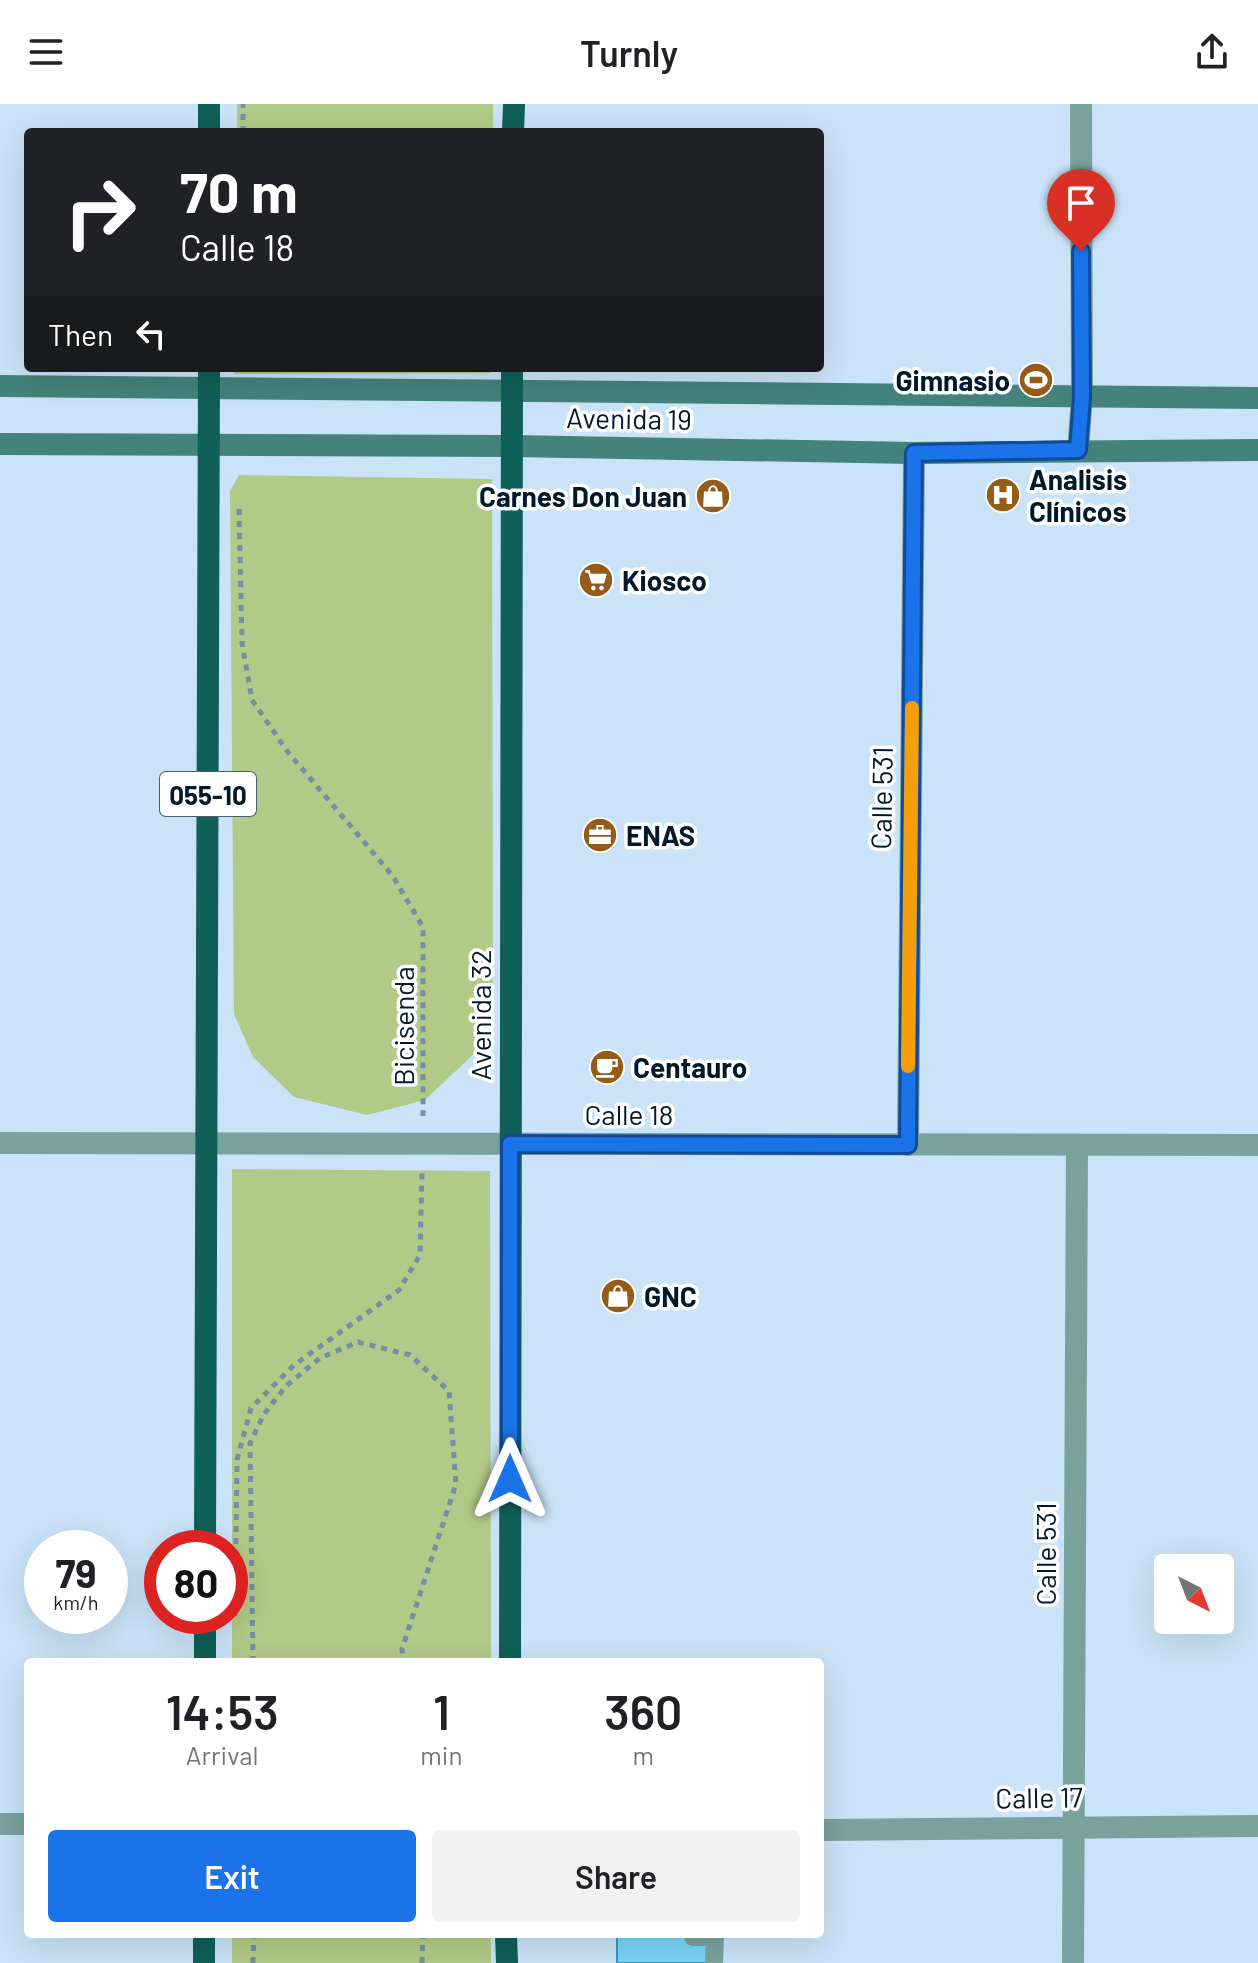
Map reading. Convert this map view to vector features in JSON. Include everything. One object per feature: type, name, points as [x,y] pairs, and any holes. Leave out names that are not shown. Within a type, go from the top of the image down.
[{"type":"highway","points":[[209,104],[209,128]]},
{"type":"highway","points":[[513,128],[514,104]]},
{"type":"highway","name":"055-10","points":[[205,1530],[208,378]]},
{"type":"highway","name":"Avenida 32","points":[[510,1658],[512,379]]},
{"type":"highway","points":[[205,1634],[205,1658]]},
{"type":"highway","points":[[204,1938],[204,1963]]},
{"type":"highway","points":[[506,1938],[507,1963]]},
{"type":"main road","name":"Avenida 19","points":[[0,386],[208,378],[512,379],[1082,397],[1258,398]]},
{"type":"main road","name":"Avenida 19","points":[[0,444],[511,446],[914,453],[1258,450]]},
{"type":"street","points":[[1078,450],[1082,397],[1081,104]]},
{"type":"street","name":"Calle 531","points":[[908,1145],[914,453]]},
{"type":"street","name":"Calle 18","points":[[0,1143],[1258,1145]]},
{"type":"street","name":"Calle 531","points":[[1073,1963],[1077,1145]]},
{"type":"street","points":[[0,1824],[24,1824]]},
{"type":"street","name":"Calle 17","points":[[824,1830],[1258,1826]]},
{"type":"lane","points":[[714,1963],[715,1938]]},
{"type":"path","points":[[243,104],[243,128]]},
{"type":"path","name":"Bicisenda","points":[[236,1530],[237,1460],[251,1408],[293,1366],[399,1290],[420,1255],[423,1145],[423,927],[392,875],[287,751],[252,700],[242,643],[239,505]]},
{"type":"path","points":[[253,1658],[250,1443],[264,1414],[286,1386],[320,1358],[358,1342],[410,1355],[449,1391],[456,1484],[402,1649],[403,1658]]},
{"type":"path","points":[[253,1963],[254,1938]]},
{"type":"path","points":[[422,1963],[423,1938]]},
{"type":"green space","points":[[237,104],[493,104],[493,128],[237,128]]},
{"type":"green space","points":[[235,372],[491,372],[491,373]]},
{"type":"green space","points":[[239,475],[492,479],[493,1001],[476,1052],[425,1100],[367,1115],[294,1097],[253,1057],[234,1014],[230,491]]},
{"type":"green space","points":[[232,1169],[490,1171],[491,1658],[232,1658],[232,1634],[248,1634],[248,1530],[232,1530]]},
{"type":"green space","points":[[232,1938],[491,1938],[491,1963],[232,1963]]},
{"type":"building","points":[[617,1938],[713,1938],[713,1963],[617,1963]]},
{"type":"slow traffic","points":[[908,1066],[912,708]]},
{"type":"place","name":"Gimnasio","points":[[1036,380]]},
{"type":"place","name":"Analisis Clínicos","points":[[1003,495]]},
{"type":"place","name":"Carnes Don Juan","points":[[713,496]]},
{"type":"place","name":"Kiosco","points":[[596,580]]},
{"type":"place","name":"ENAS","points":[[600,835]]},
{"type":"place","name":"Centauro","points":[[607,1067]]},
{"type":"place","name":"GNC","points":[[618,1296]]},
{"type":"route","points":[[510,1479],[510,1144],[908,1145],[914,453],[1078,450],[1082,397],[1081,251]]}]
